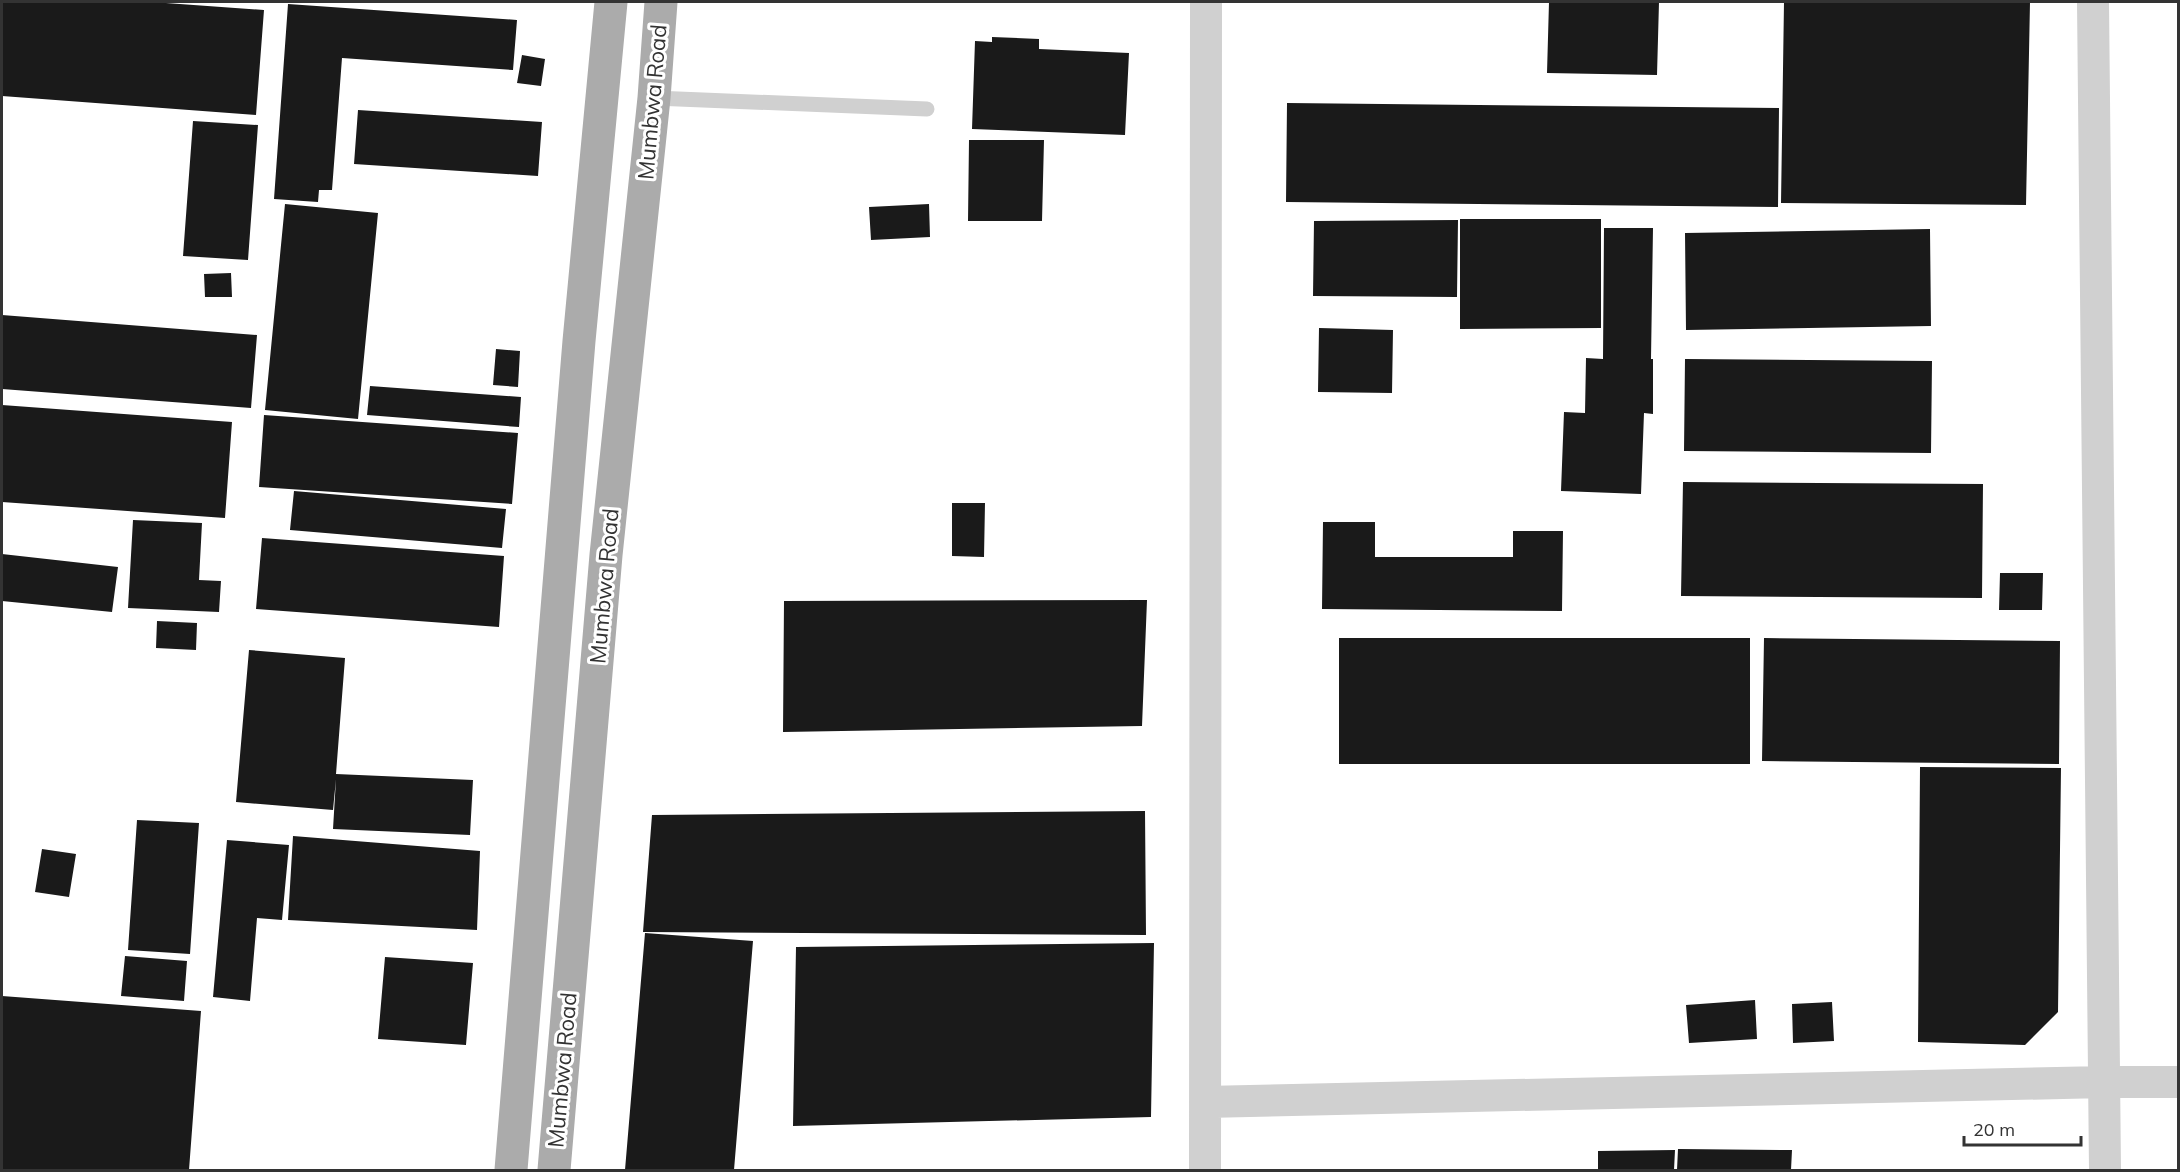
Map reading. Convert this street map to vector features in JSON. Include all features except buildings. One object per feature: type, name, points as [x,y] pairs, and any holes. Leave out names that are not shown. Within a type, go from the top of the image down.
[{"type":"main road","name":"Mumbwa Road","points":[[512,1170],[579,341],[611,2]]},
{"type":"main road","name":"Mumbwa Road","points":[[554,1170],[606,555],[654,98],[661,2]]},
{"type":"street","points":[[1205,1170],[1206,2]]},
{"type":"street","points":[[2092,2],[2105,1170]]},
{"type":"street","points":[[1205,1102],[2105,1082],[2178,1083]]},
{"type":"lane","points":[[654,98],[927,109]]}]
